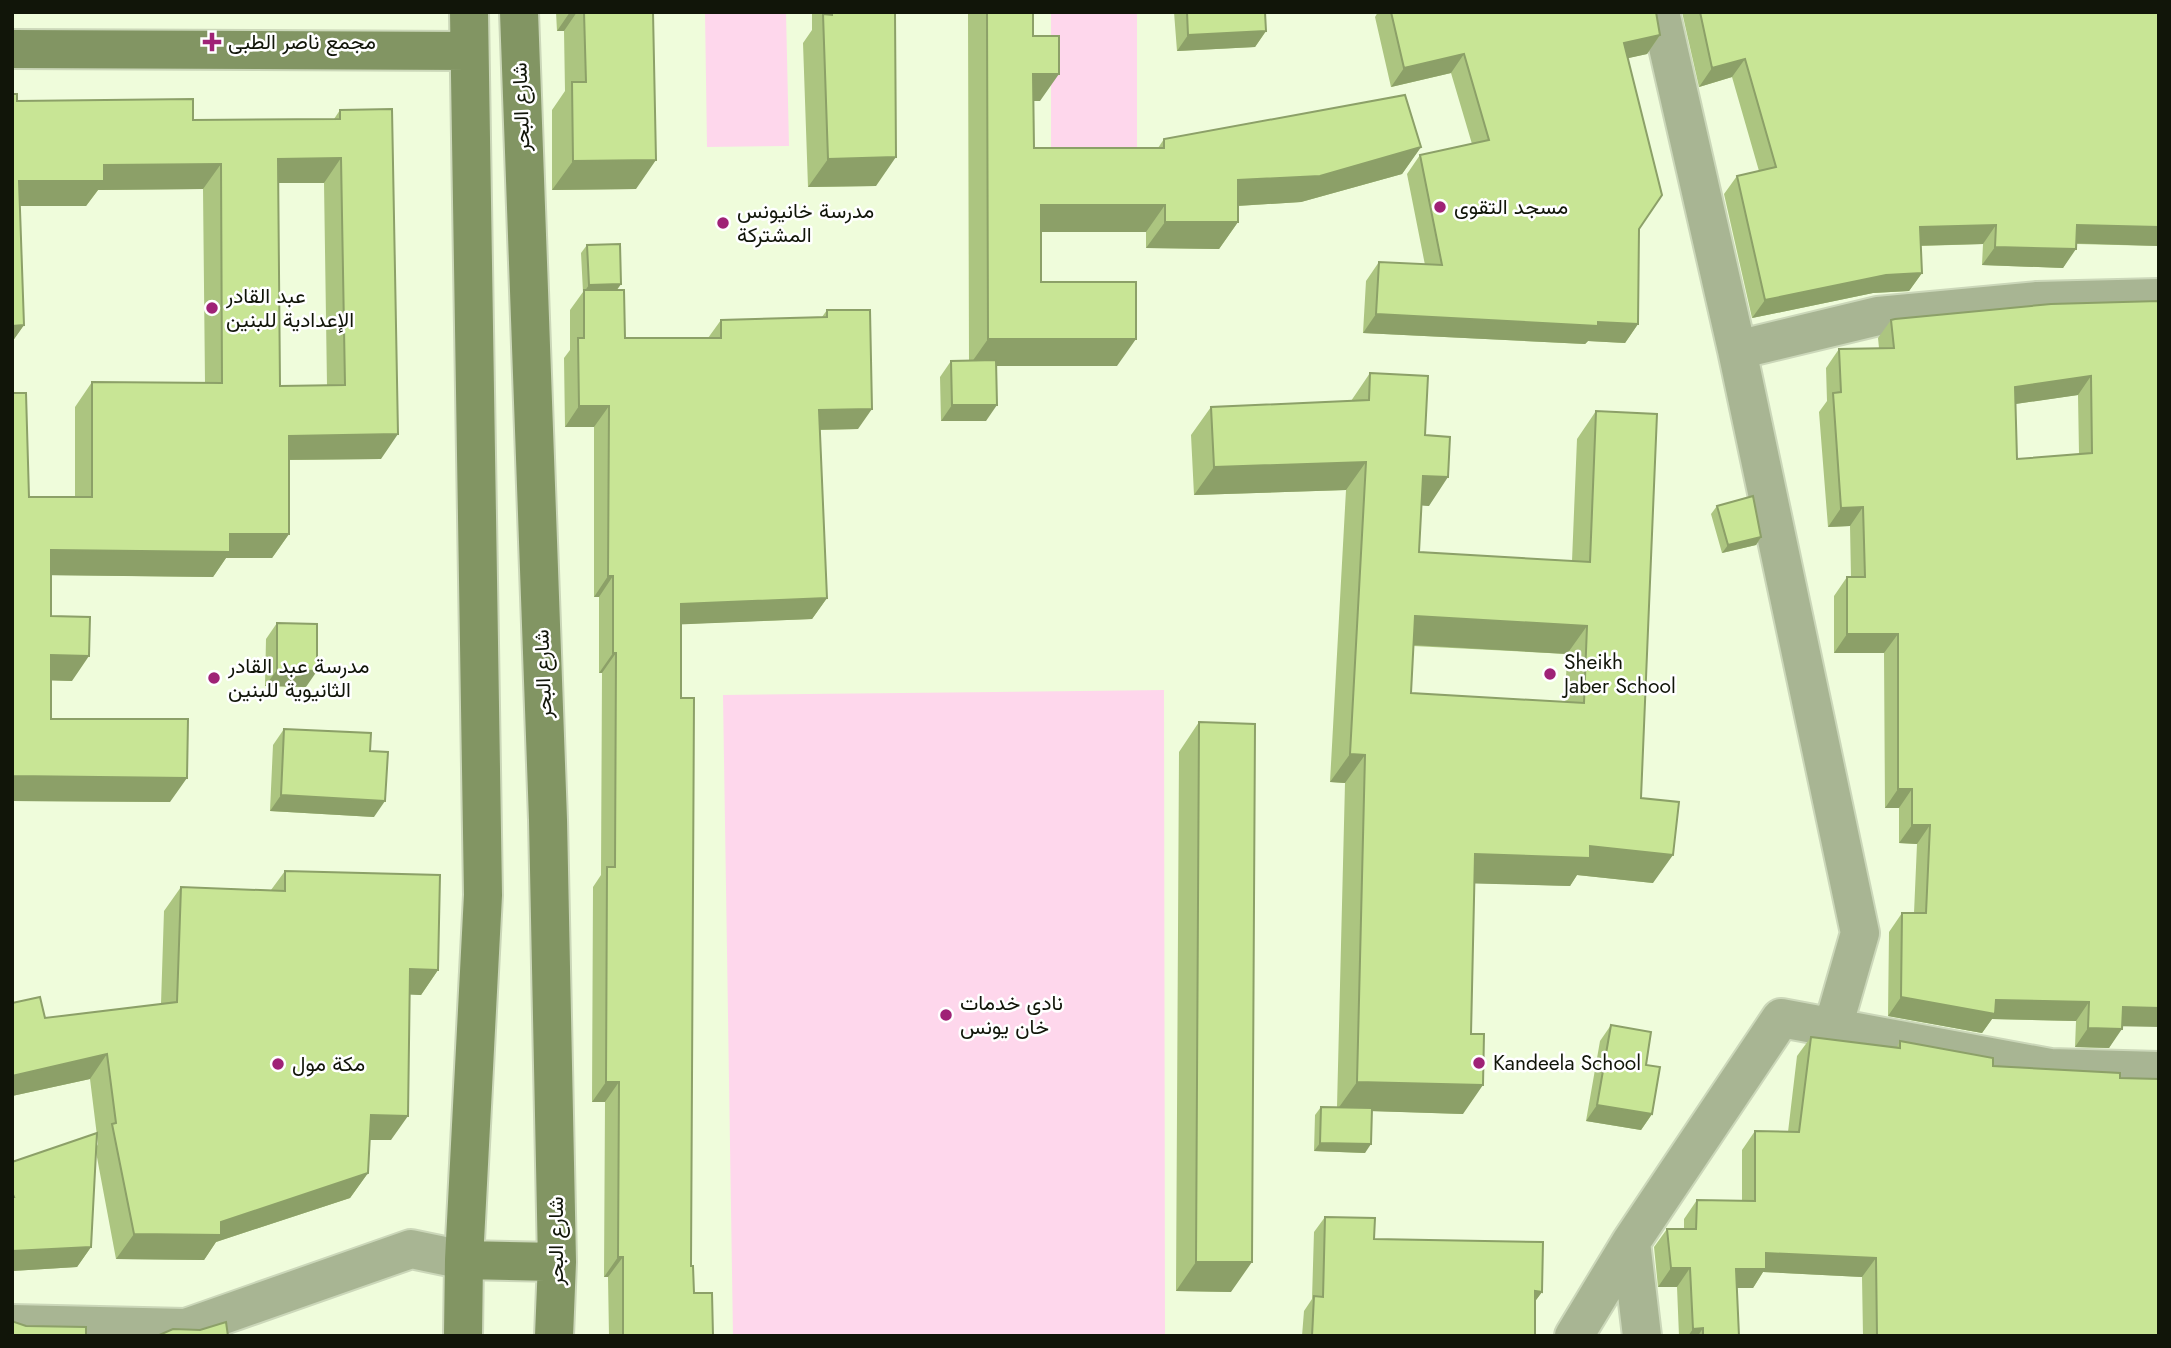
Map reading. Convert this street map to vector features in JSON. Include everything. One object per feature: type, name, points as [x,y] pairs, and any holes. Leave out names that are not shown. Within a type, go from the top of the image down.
[{"type":"main road","points":[[463,1336],[464,1260],[483,895],[469,12]]},
{"type":"main road","name":"شارع البحر","points":[[519,12],[548,820],[557,1262],[554,1336]]},
{"type":"main road","points":[[12,50],[469,51]]},
{"type":"main road","points":[[464,1260],[557,1262]]},
{"type":"street","points":[[1660,12],[1737,351],[1860,933],[1833,1027]]},
{"type":"street","points":[[1737,351],[1878,316],[2037,301],[2159,298]]},
{"type":"street","points":[[1574,1336],[1632,1242],[1781,1017],[2050,1068],[2159,1071]]},
{"type":"street","points":[[1632,1242],[1642,1336]]},
{"type":"street","points":[[12,1324],[186,1328],[411,1250],[464,1260]]},
{"type":"shaded area","points":[[705,12],[786,12],[789,146],[707,147]]},
{"type":"shaded area","points":[[1051,12],[1137,12],[1137,159],[1051,159]]},
{"type":"shaded area","name":"نادى خدمات خان يونس","points":[[1164,690],[1165,1336],[733,1336],[723,695]]},
{"type":"building","points":[[584,12],[653,12],[656,160],[573,161],[572,82],[586,82]]},
{"type":"building","points":[[832,12],[895,12],[896,157],[828,159],[823,14],[832,15]]},
{"type":"building","points":[[987,12],[1033,12],[1033,36],[1059,36],[1059,74],[1033,74],[1034,148],[1164,148],[1164,139],[1405,95],[1421,147],[1320,176],[1238,180],[1238,222],[1165,222],[1165,205],[1041,205],[1041,282],[1136,282],[1136,339],[988,339]]},
{"type":"building","points":[[1187,12],[1265,12],[1266,31],[1188,35]]},
{"type":"building","points":[[1391,12],[1656,12],[1660,35],[1624,43],[1662,195],[1639,229],[1638,324],[1598,322],[1598,326],[1376,314],[1379,262],[1442,265],[1420,155],[1489,140],[1464,54],[1404,68]]},
{"type":"building","points":[[1700,12],[2159,12],[2159,227],[2077,225],[2076,249],[1995,247],[1996,225],[1920,227],[1922,273],[1886,275],[1765,300],[1737,176],[1776,167],[1745,59],[1712,68]]},
{"type":"building","points":[[12,94],[17,94],[17,101],[193,99],[193,120],[340,119],[340,110],[392,109],[398,434],[289,436],[289,534],[230,534],[230,552],[51,550],[51,616],[90,617],[89,656],[51,655],[51,719],[188,719],[187,778],[12,776],[12,393],[26,393],[29,497],[92,497],[92,382],[222,383],[221,164],[104,165],[104,181],[19,181],[24,325],[12,326]],"holes":[[[341,158],[345,385],[280,386],[278,159]]]},
{"type":"building","points":[[620,244],[621,284],[589,285],[587,245]]},
{"type":"building","points":[[584,290],[624,290],[625,338],[721,338],[721,320],[827,317],[827,310],[870,310],[872,409],[819,410],[827,598],[681,604],[681,698],[694,698],[691,1266],[694,1293],[712,1293],[713,1336],[623,1336],[623,1257],[618,1257],[619,1082],[606,1082],[607,867],[615,867],[616,653],[613,653],[613,576],[608,576],[609,406],[579,406],[578,338],[584,338]]},
{"type":"building","points":[[2159,301],[2159,1008],[2123,1007],[2122,1029],[2088,1028],[2089,1002],[1996,1000],[1995,1014],[1901,997],[1902,913],[1926,913],[1930,825],[1912,825],[1912,789],[1898,789],[1898,634],[1847,634],[1847,577],[1865,577],[1863,507],[1841,508],[1833,393],[1841,392],[1839,349],[1894,348],[1891,320],[1895,319],[2051,304]],"holes":[[[2091,376],[2092,453],[2017,459],[2015,387]]]},
{"type":"building","points":[[996,360],[997,405],[952,405],[951,361]]},
{"type":"building","points":[[1370,373],[1428,376],[1425,435],[1450,437],[1448,477],[1423,476],[1419,552],[1590,562],[1596,411],[1657,414],[1641,798],[1679,802],[1673,855],[1590,846],[1590,858],[1475,854],[1471,1034],[1484,1034],[1483,1085],[1357,1082],[1365,755],[1350,754],[1366,462],[1214,467],[1211,407],[1369,400]],"holes":[[[1415,616],[1587,626],[1584,703],[1411,693]]]},
{"type":"building","points":[[1753,496],[1761,537],[1728,545],[1717,506]]},
{"type":"building","points":[[277,623],[317,624],[317,671],[277,670]]},
{"type":"building","points":[[1199,722],[1255,724],[1252,1262],[1196,1262]]},
{"type":"building","points":[[284,729],[371,733],[370,751],[388,752],[385,801],[281,795]]},
{"type":"building","points":[[285,871],[440,875],[438,970],[410,969],[408,1116],[371,1115],[368,1173],[221,1222],[221,1235],[134,1234],[112,1124],[116,1123],[107,1054],[12,1076],[12,1003],[40,997],[45,1018],[177,1002],[181,887],[285,891]]},
{"type":"building","points":[[1611,1025],[1651,1032],[1646,1065],[1660,1067],[1652,1114],[1597,1105]]},
{"type":"building","points":[[1811,1037],[1900,1048],[1900,1041],[1993,1058],[1993,1066],[2120,1073],[2120,1078],[2159,1079],[2159,1336],[1877,1336],[1876,1258],[1766,1253],[1766,1269],[1736,1269],[1739,1336],[1703,1336],[1703,1328],[1693,1329],[1690,1268],[1671,1268],[1667,1229],[1696,1229],[1697,1200],[1755,1201],[1755,1131],[1799,1132]]},
{"type":"building","points":[[1321,1107],[1372,1108],[1371,1144],[1320,1143]]},
{"type":"building","points":[[97,1133],[91,1247],[12,1251],[12,1162]]},
{"type":"building","points":[[1325,1217],[1375,1218],[1374,1239],[1543,1242],[1542,1292],[1535,1291],[1535,1336],[1312,1336],[1314,1296],[1323,1297]]},
{"type":"building","points":[[12,1320],[26,1326],[86,1327],[86,1336],[12,1336]]},
{"type":"building","points":[[226,1322],[228,1336],[157,1336],[173,1329],[200,1330]]},
{"type":"place","name":"مجمع ناصر الطبى","points":[[212,42]]},
{"type":"place","name":"مسجد التقوى","points":[[1440,207]]},
{"type":"place","name":"مدرسة خانيونس المشتركة","points":[[723,223]]},
{"type":"place","name":"عبد القادر الإعدادية للبنين","points":[[212,308]]},
{"type":"place","name":"Sheikh Jaber School","points":[[1550,674]]},
{"type":"place","name":"مدرسة عبد القادر الثانيوية للبنين","points":[[214,678]]},
{"type":"place","name":"نادى خدمات خان يونس","points":[[946,1015]]},
{"type":"place","name":"Kandeela School","points":[[1479,1063]]},
{"type":"place","name":"مكة مول","points":[[278,1064]]}]
